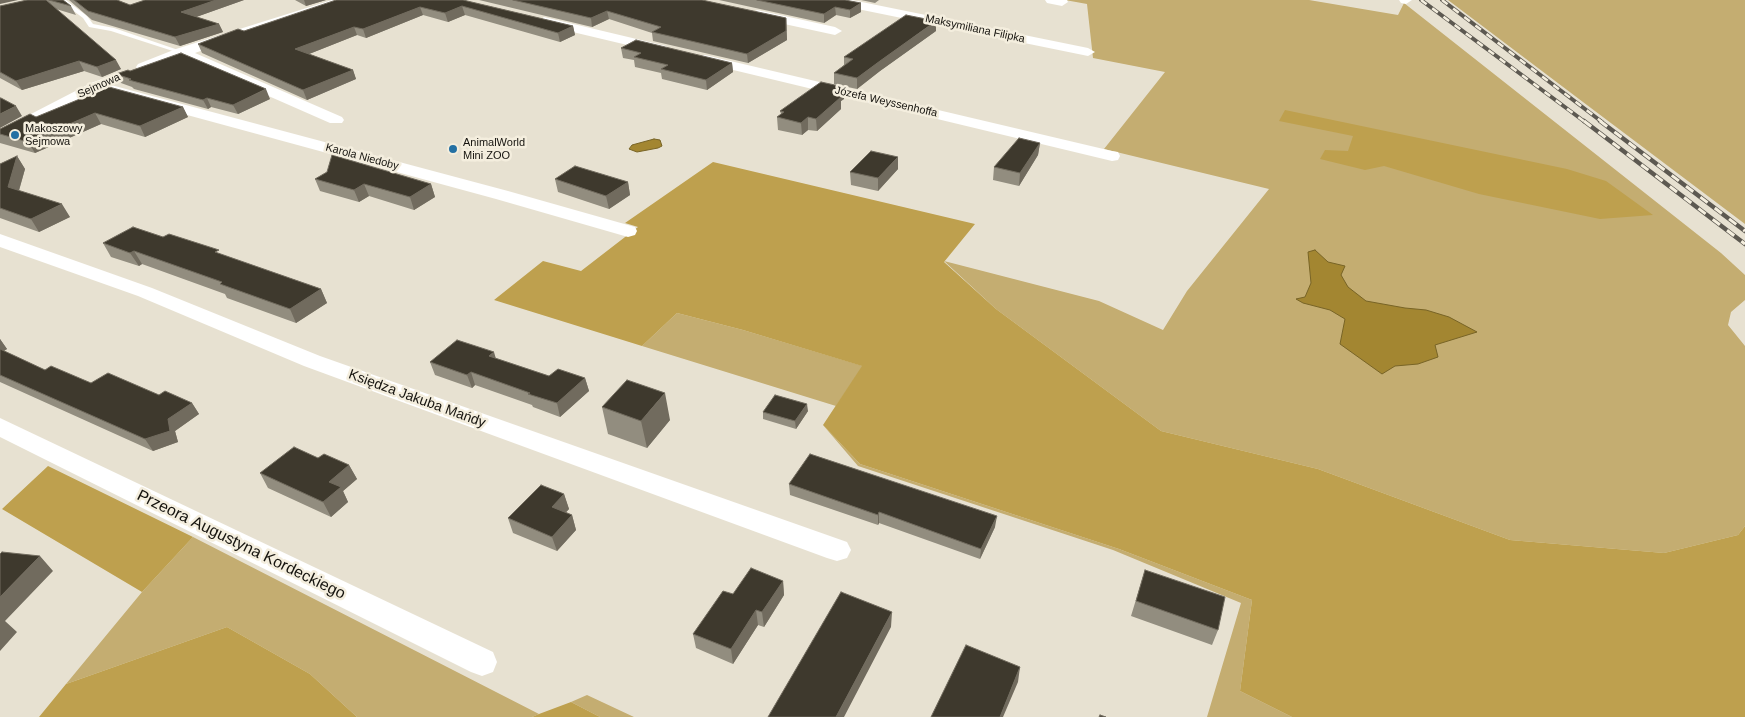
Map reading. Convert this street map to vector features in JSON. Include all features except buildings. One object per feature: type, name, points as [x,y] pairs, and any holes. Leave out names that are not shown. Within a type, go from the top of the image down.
[{"type":"street","name":"Sejmowa","points":[[0,136],[96,86],[125,74],[181,52],[345,0]]},
{"type":"street","name":"Maksymiliana Filipka","points":[[833,0],[1088,52]]},
{"type":"street","points":[[740,10],[835,31]]},
{"type":"street","name":"Józefa Weyssenhoffa","points":[[533,18],[1112,156]]},
{"type":"street","points":[[181,52],[336,120]]},
{"type":"street","name":"Karola Niedoby","points":[[96,86],[502,195],[628,231]]},
{"type":"street","name":"Księdza Jakuba Mańdy","points":[[0,240],[145,292],[321,364],[837,550]]},
{"type":"street","name":"Przeora Augustyna Kordeckiego","points":[[0,427],[482,662]]},
{"type":"lane","points":[[62,0],[85,18],[91,26],[112,29],[181,52]]},
{"type":"shaded area","points":[[1065,0],[1309,0],[1398,15],[1404,3],[1721,253],[1745,275],[1745,300],[1731,312],[1728,325],[1745,346],[1745,526],[1738,535],[1664,553],[1510,540],[1318,469],[1161,431],[996,309],[944,261],[1099,301],[1163,330],[1187,291],[1269,189],[1104,149],[1165,72],[1093,58],[1087,4]]},
{"type":"shaded area","points":[[1448,0],[1745,0],[1745,224],[1579,99]]},
{"type":"shaded area","points":[[1285,110],[1567,169],[1606,181],[1653,215],[1600,219],[1479,194],[1384,166],[1365,170],[1320,159],[1325,150],[1348,151],[1353,136],[1279,121]]},
{"type":"shaded area","points":[[654,139],[660,140],[662,146],[637,152],[629,149],[632,145]]},
{"type":"shaded area","points":[[713,162],[975,224],[944,262],[996,309],[1161,431],[1318,469],[1510,540],[1664,553],[1738,535],[1745,526],[1745,717],[1292,717],[1240,691],[1252,600],[1119,549],[860,464],[823,425],[862,366],[743,330],[677,313],[642,346],[494,300],[543,261],[581,271],[638,227],[625,223]]},
{"type":"shaded area","points":[[1315,250],[1328,262],[1345,266],[1341,275],[1348,287],[1366,301],[1426,310],[1449,317],[1477,332],[1435,345],[1438,357],[1418,364],[1395,366],[1382,374],[1340,344],[1345,319],[1330,310],[1303,303],[1296,299],[1305,297],[1311,283],[1308,252]]},
{"type":"shaded area","points":[[677,313],[743,330],[863,366],[836,406],[642,346]]},
{"type":"shaded area","points":[[823,425],[860,464],[1119,549],[1252,600],[1240,691],[1292,717],[1207,717],[1241,603],[1113,550],[858,466]]},
{"type":"shaded area","points":[[48,466],[193,537],[142,592],[2,509]]},
{"type":"shaded area","points":[[193,537],[539,714],[532,717],[357,717],[310,674],[227,627],[66,684],[142,592]]},
{"type":"shaded area","points":[[227,627],[310,674],[357,717],[39,717],[66,684]]},
{"type":"shaded area","points":[[587,695],[634,717],[600,717],[571,702]]},
{"type":"shaded area","points":[[571,702],[600,717],[532,717],[539,714]]},
{"type":"railway","points":[[1421,0],[1585,122]]},
{"type":"railway","points":[[1442,0],[1602,122]]},
{"type":"railway","points":[[1584,121],[1745,244]]},
{"type":"railway","points":[[1600,121],[1745,231]]},
{"type":"place","name":"Makoszowy Sejmowa","points":[[15,135]]},
{"type":"place","name":"AnimalWorld Mini ZOO","points":[[453,149]]}]
